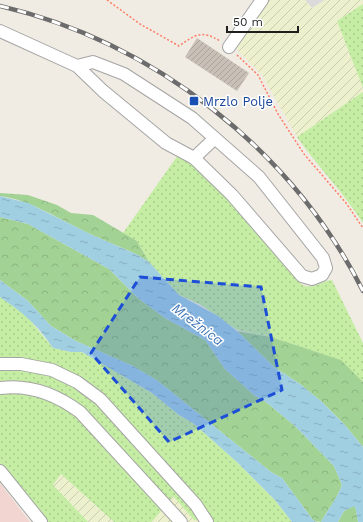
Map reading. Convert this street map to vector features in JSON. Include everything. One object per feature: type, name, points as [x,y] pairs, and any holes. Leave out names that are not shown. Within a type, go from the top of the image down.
[{"type":"street","points":[[229,47],[262,0]]},
{"type":"street","points":[[0,31],[77,66],[103,91],[166,143],[194,158],[232,195],[302,276],[312,279],[322,275],[326,268],[324,258],[260,177],[214,139],[192,118],[124,74],[93,62],[77,66]]},
{"type":"street","points":[[194,158],[214,139]]},
{"type":"street","points":[[0,364],[22,364],[52,370],[77,382],[100,399],[196,505],[207,522]]},
{"type":"street","points":[[0,388],[28,388],[51,394],[75,408],[181,522]]},
{"type":"street","points":[[0,471],[41,522]]},
{"type":"path","points":[[107,0],[140,24],[179,46],[196,34],[210,35],[229,47],[258,75],[278,114],[304,154],[346,203],[363,228]]},
{"type":"highlighted area","points":[[140,277],[261,287],[282,390],[169,442],[91,353]]},
{"type":"shaded area","points":[[305,0],[325,0],[312,8]]},
{"type":"shaded area","points":[[0,483],[5,490],[30,522],[0,522]]},
{"type":"green space","points":[[266,0],[305,0],[312,8],[325,0],[363,0],[363,4],[337,21],[363,88],[363,92],[297,137],[262,75],[238,51],[236,44]]},
{"type":"green space","points":[[363,4],[363,88],[337,21]]},
{"type":"green space","points":[[363,92],[363,223],[348,201],[297,137]]},
{"type":"green space","points":[[178,155],[192,162],[209,182],[240,210],[301,284],[305,286],[313,286],[332,280],[363,343],[363,382],[340,360],[271,337],[237,330],[201,305],[179,295],[149,262],[137,241],[123,233]]},
{"type":"green space","points":[[0,193],[28,195],[57,205],[71,213],[93,215],[137,241],[149,262],[134,253],[88,233],[34,206],[12,198],[0,196]]},
{"type":"green space","points":[[0,217],[28,224],[109,269],[138,298],[165,318],[205,340],[225,369],[254,395],[266,402],[295,426],[334,466],[342,485],[321,522],[314,521],[282,478],[271,472],[158,381],[133,366],[76,341],[51,326],[28,301],[0,280]]},
{"type":"green space","points":[[0,297],[25,314],[53,348],[71,352],[81,352],[91,357],[152,393],[179,415],[193,423],[238,463],[275,500],[292,522],[205,522],[194,520],[173,496],[152,522],[114,522],[61,474],[53,485],[88,522],[46,522],[30,498],[0,463]]},
{"type":"green space","points":[[237,331],[271,337],[341,360],[363,382],[363,447],[344,424],[321,401],[300,384],[274,367]]},
{"type":"green space","points":[[61,474],[114,522],[88,522],[53,485]]},
{"type":"green space","points":[[173,496],[194,520],[205,522],[152,522]]},
{"type":"green space","points":[[355,505],[358,522],[338,522],[344,511]]},
{"type":"water","name":"Mrežnica","points":[[0,196],[28,203],[90,234],[138,255],[149,262],[179,295],[218,316],[237,331],[274,367],[300,384],[321,401],[344,424],[363,447],[363,522],[358,522],[355,506],[344,511],[338,522],[321,522],[342,485],[334,466],[295,426],[266,402],[254,395],[225,369],[205,340],[165,318],[138,298],[109,269],[28,224],[0,217]]},
{"type":"water","points":[[0,280],[28,301],[51,326],[76,341],[133,366],[158,381],[271,472],[282,478],[314,521],[318,522],[292,522],[275,500],[238,463],[193,423],[179,415],[152,393],[82,352],[71,352],[53,348],[41,332],[29,320],[16,308],[0,297]]},
{"type":"building","points":[[197,38],[249,73],[237,91],[185,57]]},
{"type":"railway","points":[[0,6],[57,23],[112,46],[164,75],[213,109],[258,148],[298,192],[333,240],[363,291]]},
{"type":"place","name":"Mrzlo Polje","points":[[194,101]]}]
